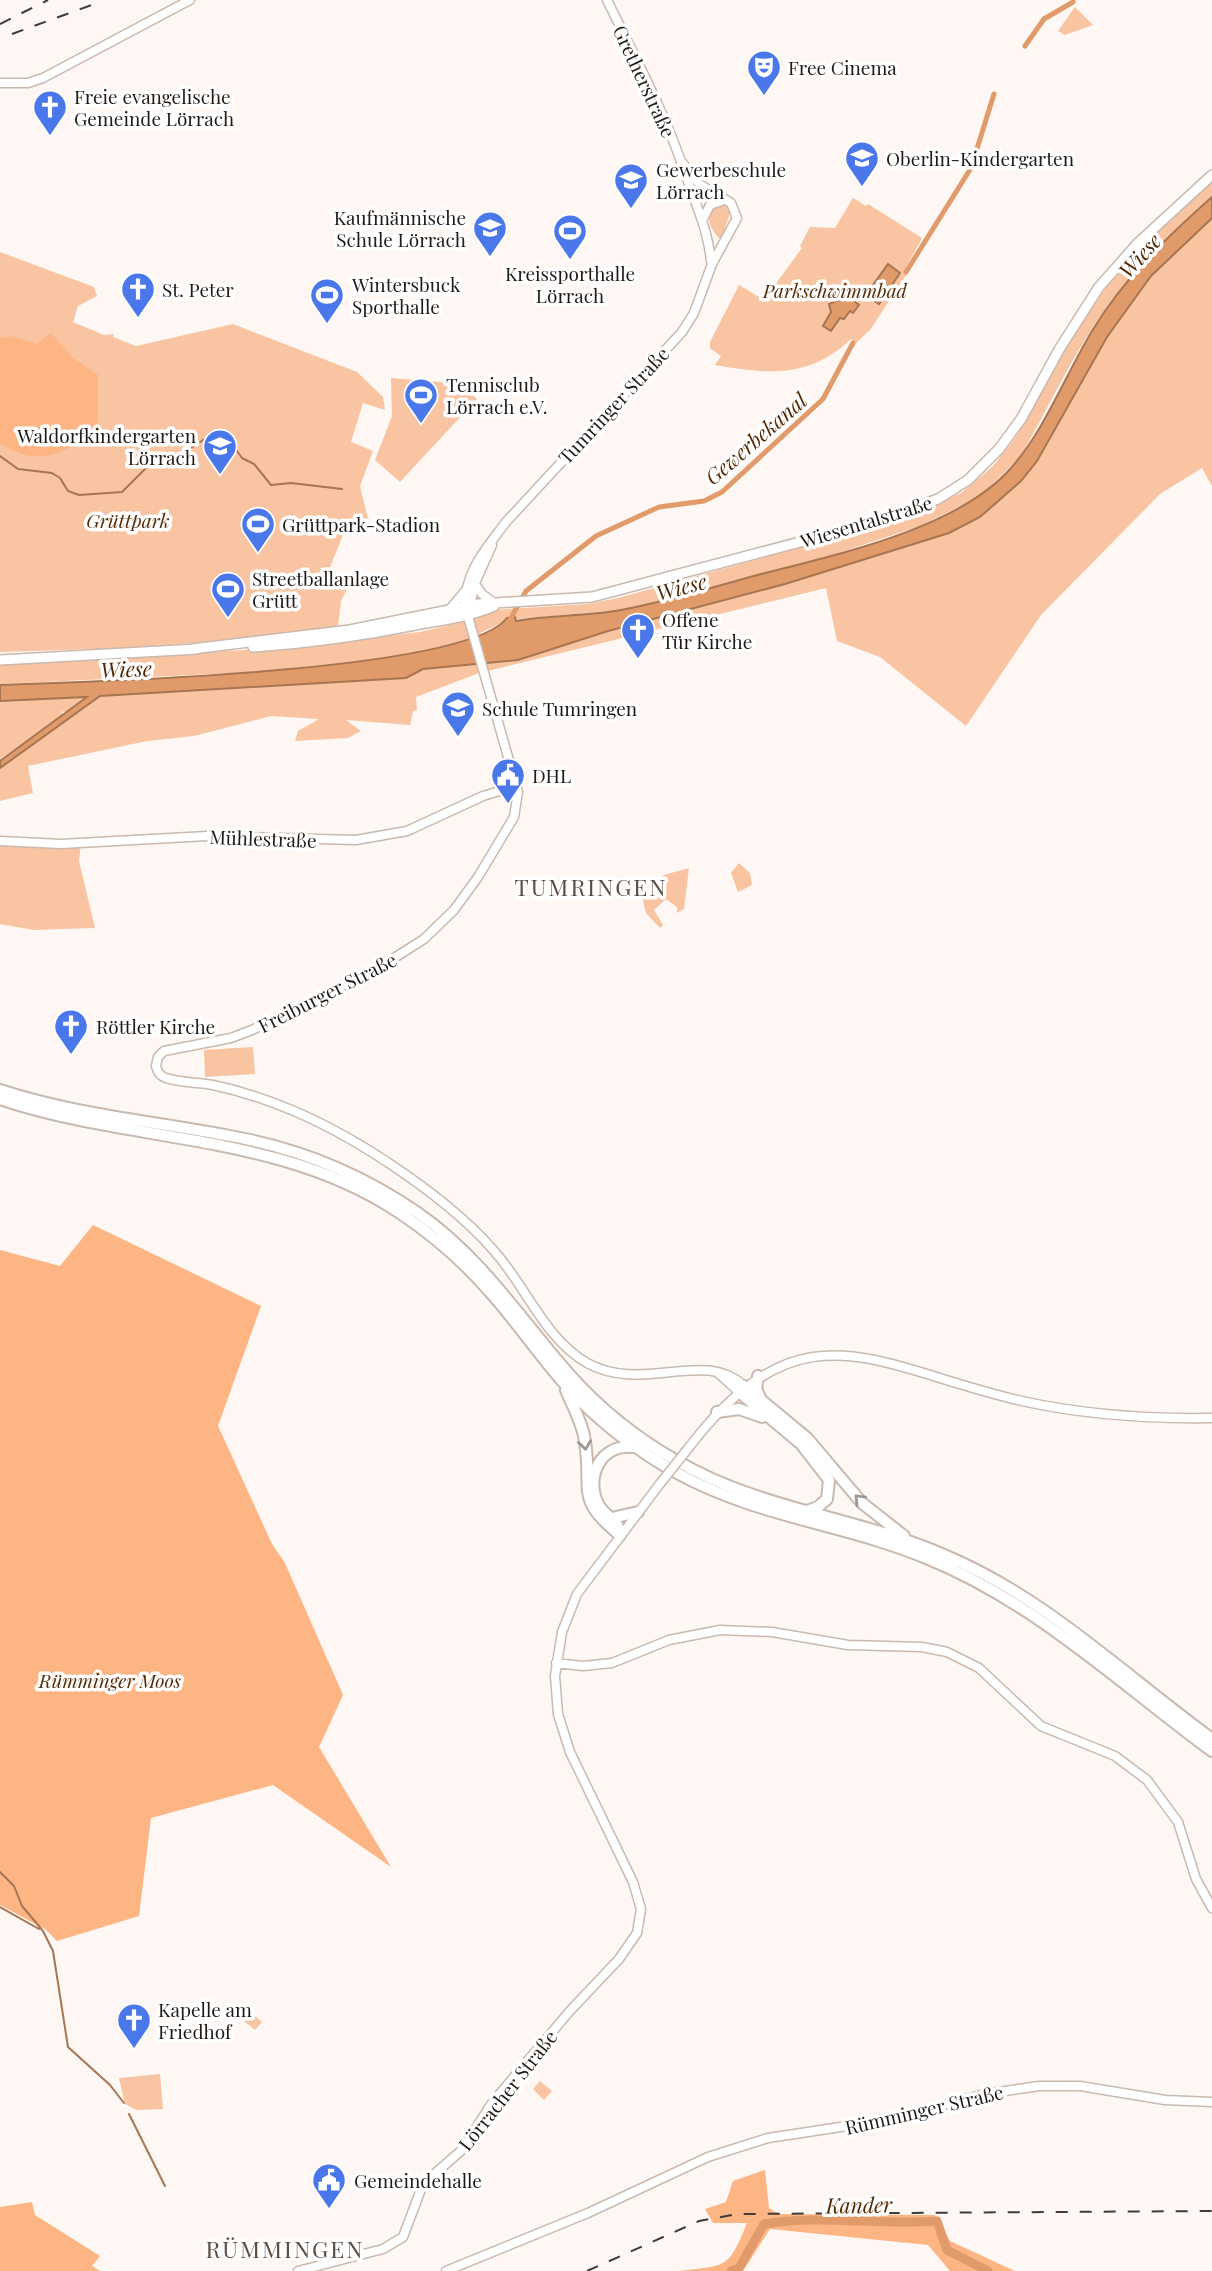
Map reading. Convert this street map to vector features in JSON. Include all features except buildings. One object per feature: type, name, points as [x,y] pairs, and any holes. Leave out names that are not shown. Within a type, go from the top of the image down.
[{"type":"highway","points":[[0,1090],[18,1101]]},
{"type":"highway","points":[[0,1099],[213,1133],[302,1160],[386,1193],[448,1236],[494,1281],[568,1373],[645,1442],[714,1481],[804,1512],[912,1542],[974,1568],[1015,1591],[1212,1739]]},
{"type":"highway","points":[[302,1160],[362,1191],[436,1240],[492,1293],[562,1381],[599,1418],[635,1447],[709,1490],[738,1502],[888,1544],[971,1577],[1038,1618],[1212,1751]]},
{"type":"highway","points":[[758,1376],[756,1388],[761,1400]]},
{"type":"highway","points":[[562,1381],[585,1441],[586,1488],[590,1504],[597,1516],[620,1535]]},
{"type":"highway","points":[[741,1389],[768,1419],[801,1444],[829,1480],[827,1499],[818,1507],[804,1512]]},
{"type":"highway","points":[[741,1389],[761,1400],[819,1450],[862,1503],[912,1542]]},
{"type":"highway","points":[[717,1412],[739,1409],[768,1419]]},
{"type":"highway","points":[[620,1535],[618,1525],[600,1508],[596,1500],[599,1463],[604,1454],[614,1447],[635,1447]]},
{"type":"highway","points":[[612,1518],[638,1512]]},
{"type":"main road","name":"Wiesentalstraße","points":[[468,609],[511,602],[581,599],[632,589],[892,517],[950,493],[981,468],[1012,433],[1069,333],[1113,270],[1212,175]]},
{"type":"main road","points":[[0,660],[300,644],[450,609],[468,609]]},
{"type":"main road","points":[[347,633],[468,609]]},
{"type":"street","points":[[0,83],[15,84],[43,78],[190,0]]},
{"type":"street","name":"Gretherstraße","points":[[607,0],[654,95],[709,236]]},
{"type":"street","name":"Gretherstraße","points":[[682,162],[699,184],[727,200],[737,218]]},
{"type":"street","points":[[703,219],[713,202],[727,200]]},
{"type":"street","name":"Tumringer Straße","points":[[468,609],[466,590],[496,536],[682,331],[703,293],[712,264],[737,218]]},
{"type":"street","points":[[709,236],[722,244]]},
{"type":"street","name":"Tumringer Straße","points":[[709,236],[712,264]]},
{"type":"street","name":"Tumringer Straße","points":[[468,609],[482,560]]},
{"type":"street","points":[[475,583],[479,592],[496,604]]},
{"type":"street","points":[[450,609],[466,590]]},
{"type":"street","name":"Freiburger Straße","points":[[468,609],[516,786],[518,804],[506,832],[459,903],[424,939],[377,969],[252,1030],[231,1038],[169,1049],[160,1054],[156,1066],[161,1076],[229,1088],[274,1103],[326,1126],[386,1163],[482,1238],[501,1259],[553,1332],[586,1362],[606,1371],[631,1376],[715,1371],[735,1377],[741,1389]]},
{"type":"street","name":"Mühlestraße","points":[[0,841],[61,844],[207,836],[356,840],[407,831],[466,803],[516,786]]},
{"type":"street","name":"Lörracher Straße","points":[[298,2271],[383,2249],[403,2237],[423,2184],[463,2149],[499,2095],[569,2012],[616,1962],[637,1933],[641,1909],[623,1857],[581,1773],[558,1714],[556,1663],[571,1606],[620,1535],[659,1485],[717,1412],[741,1389],[758,1376],[804,1357],[854,1356],[1023,1401],[1063,1408],[1133,1419],[1212,1418]]},
{"type":"street","points":[[556,1663],[601,1666],[669,1640],[720,1630],[772,1632],[848,1645],[922,1647],[947,1652],[979,1668],[1019,1709],[1041,1726],[1115,1756],[1147,1780],[1178,1822],[1196,1879],[1212,1908]]},
{"type":"street","name":"Rümminger Straße","points":[[446,2271],[606,2205],[732,2148],[785,2135],[887,2120],[994,2092],[1080,2085],[1165,2100],[1212,2102]]},
{"type":"green space","points":[[1075,7],[1093,25],[1065,35],[1058,31]]},
{"type":"green space","points":[[1212,180],[1212,197],[1142,265],[1106,308],[1079,349],[1021,456],[981,496],[920,526],[817,560],[647,604],[618,610],[507,620],[458,644],[377,660],[296,670],[0,684],[0,664],[295,647],[420,632],[462,622],[491,610],[587,604],[618,598],[903,519],[961,493],[993,466],[1016,437],[1076,330],[1116,274],[1140,246]]},
{"type":"green space","name":"Parkschwimmbad","points":[[853,198],[866,206],[868,204],[922,238],[904,271],[907,274],[870,330],[856,343],[851,339],[835,352],[803,367],[770,371],[715,365],[721,356],[710,348],[710,342],[739,285],[764,300],[802,248],[800,246],[810,227],[835,228]]},
{"type":"green space","points":[[726,202],[731,210],[722,238],[719,238],[709,218],[713,205]]},
{"type":"green space","points":[[1212,218],[1212,486],[1202,468],[1160,494],[1041,615],[966,726],[880,657],[837,641],[826,588],[479,673],[416,697],[417,710],[413,711],[410,725],[346,720],[361,731],[348,738],[295,741],[298,731],[319,719],[271,716],[194,736],[147,741],[28,766],[33,793],[0,801],[0,768],[100,696],[406,678],[423,669],[518,660],[608,631],[785,584],[949,533],[980,517],[1021,481],[1037,461],[1107,337],[1151,276]]},
{"type":"green space","name":"Grüttpark","points":[[0,252],[94,287],[97,296],[78,306],[73,322],[104,335],[114,334],[113,337],[136,346],[233,324],[357,372],[383,397],[385,410],[363,403],[351,442],[373,451],[360,486],[371,531],[348,522],[329,570],[352,579],[341,601],[338,626],[302,634],[132,648],[0,652]]},
{"type":"green space","points":[[51,333],[73,358],[98,375],[98,419],[94,435],[58,453],[37,457],[0,444],[0,338],[11,336],[37,344]]},
{"type":"green space","name":"Tennisclub Lörrach e.V.","points":[[391,378],[461,384],[477,399],[400,482],[375,460],[392,416]]},
{"type":"green space","points":[[88,697],[67,713],[62,711],[63,716],[0,759],[0,701]]},
{"type":"green space","points":[[0,841],[81,843],[79,861],[95,928],[34,930],[0,924]]},
{"type":"green space","points":[[739,863],[750,873],[752,885],[738,892],[731,873]]},
{"type":"green space","points":[[689,868],[684,909],[677,913],[677,907],[666,899],[654,910],[663,925],[660,928],[646,913],[641,893],[664,875]]},
{"type":"green space","points":[[253,1047],[255,1074],[205,1077],[204,1050]]},
{"type":"green space","name":"Rümminger Moos","points":[[93,1225],[261,1306],[218,1426],[272,1544],[285,1563],[343,1695],[319,1747],[391,1867],[273,1785],[151,1818],[139,1916],[57,1941],[45,1929],[0,1905],[0,1250],[60,1266]]},
{"type":"green space","points":[[244,2007],[262,2022],[255,2030],[237,2015]]},
{"type":"green space","points":[[160,2074],[163,2109],[137,2110],[125,2104],[119,2078]]},
{"type":"green space","points":[[540,2081],[552,2091],[544,2100],[533,2089]]},
{"type":"green space","points":[[765,2170],[769,2208],[778,2214],[935,2215],[950,2241],[1015,2271],[950,2271],[928,2245],[770,2229],[743,2271],[679,2271],[717,2266],[730,2257],[747,2223],[713,2223],[705,2209],[726,2202],[733,2181]]},
{"type":"green space","points":[[32,2202],[35,2215],[100,2256],[92,2266],[100,2271],[0,2271],[0,2207]]},
{"type":"shaded area","points":[[1212,197],[1212,218],[1151,276],[1107,337],[1037,461],[1021,481],[980,517],[949,533],[785,584],[608,631],[518,660],[423,669],[406,678],[100,696],[0,768],[0,761],[87,697],[0,701],[0,685],[269,671],[350,663],[422,651],[477,637],[507,618],[515,617],[516,621],[595,613],[654,603],[853,550],[925,525],[958,509],[987,490],[1011,468],[1034,437],[1082,348],[1118,293],[1162,243]]},
{"type":"shaded area","points":[[888,264],[900,273],[879,304],[866,295]]},
{"type":"shaded area","points":[[845,293],[859,305],[853,313],[850,311],[844,319],[840,318],[831,331],[823,326],[831,312],[829,304],[839,300]]},
{"type":"waterway","name":"Gewerbekanal","points":[[1025,46],[1044,19],[1073,2]]},
{"type":"waterway","name":"Gewerbekanal","points":[[906,272],[971,168],[994,94]]},
{"type":"waterway","name":"Gewerbekanal","points":[[508,623],[526,591],[596,536],[659,507],[704,501],[722,492],[823,399],[853,343]]},
{"type":"waterway","points":[[0,456],[18,469],[52,473],[60,478],[68,491],[79,495],[122,492],[152,462],[172,461],[206,438],[219,434],[227,437],[242,458],[254,464],[271,485],[291,483],[342,489]]},
{"type":"waterway","points":[[0,1872],[14,1886],[22,1906],[43,1931],[53,1951],[68,2047],[110,2085],[124,2103]]},
{"type":"waterway","points":[[0,1907],[39,1929]]},
{"type":"waterway","points":[[129,2114],[165,2186]]},
{"type":"waterway","name":"Kander","points":[[731,2271],[739,2268],[764,2224],[807,2220],[937,2221],[947,2250],[988,2271]]},
{"type":"railway","points":[[0,24],[48,0]]},
{"type":"railway","points":[[12,34],[97,3]]},
{"type":"railway","points":[[587,2271],[699,2221],[738,2214],[1212,2211]]},
{"type":"place","name":"Free Cinema","points":[[764,97]]},
{"type":"place","name":"Freie evangelische Gemeinde Lörrach","points":[[50,137]]},
{"type":"place","name":"Oberlin-Kindergarten","points":[[862,188]]},
{"type":"place","name":"Gewerbeschule Lörrach","points":[[631,210]]},
{"type":"place","name":"Kaufmännische Schule Lörrach","points":[[490,258]]},
{"type":"place","name":"Kreissporthalle Lörrach","points":[[570,261]]},
{"type":"place","name":"St. Peter","points":[[138,319]]},
{"type":"place","name":"Wintersbuck Sporthalle","points":[[327,325]]},
{"type":"place","name":"Tennisclub Lörrach e.V.","points":[[421,425]]},
{"type":"place","name":"Waldorfkindergarten Lörrach","points":[[220,476]]},
{"type":"place","name":"Grüttpark-Stadion","points":[[258,554]]},
{"type":"place","name":"Streetballanlage Grütt","points":[[228,619]]},
{"type":"place","name":"Offene Tür Kirche","points":[[638,660]]},
{"type":"place","name":"Schule Tumringen","points":[[458,738]]},
{"type":"place","name":"DHL","points":[[508,805]]},
{"type":"place","name":"Röttler Kirche","points":[[71,1056]]},
{"type":"place","name":"Kapelle am Friedhof","points":[[134,2050]]},
{"type":"place","name":"Gemeindehalle","points":[[329,2210]]},
{"type":"district","name":"TUMRINGEN","points":[[591,886]]},
{"type":"district","name":"RÜMMINGEN","points":[[285,2248]]},
{"type":"water label","name":"Wiese","points":[[1139,255]]},
{"type":"water label","name":"Wiese","points":[[681,586]]},
{"type":"water label","name":"Wiese","points":[[126,668]]}]
